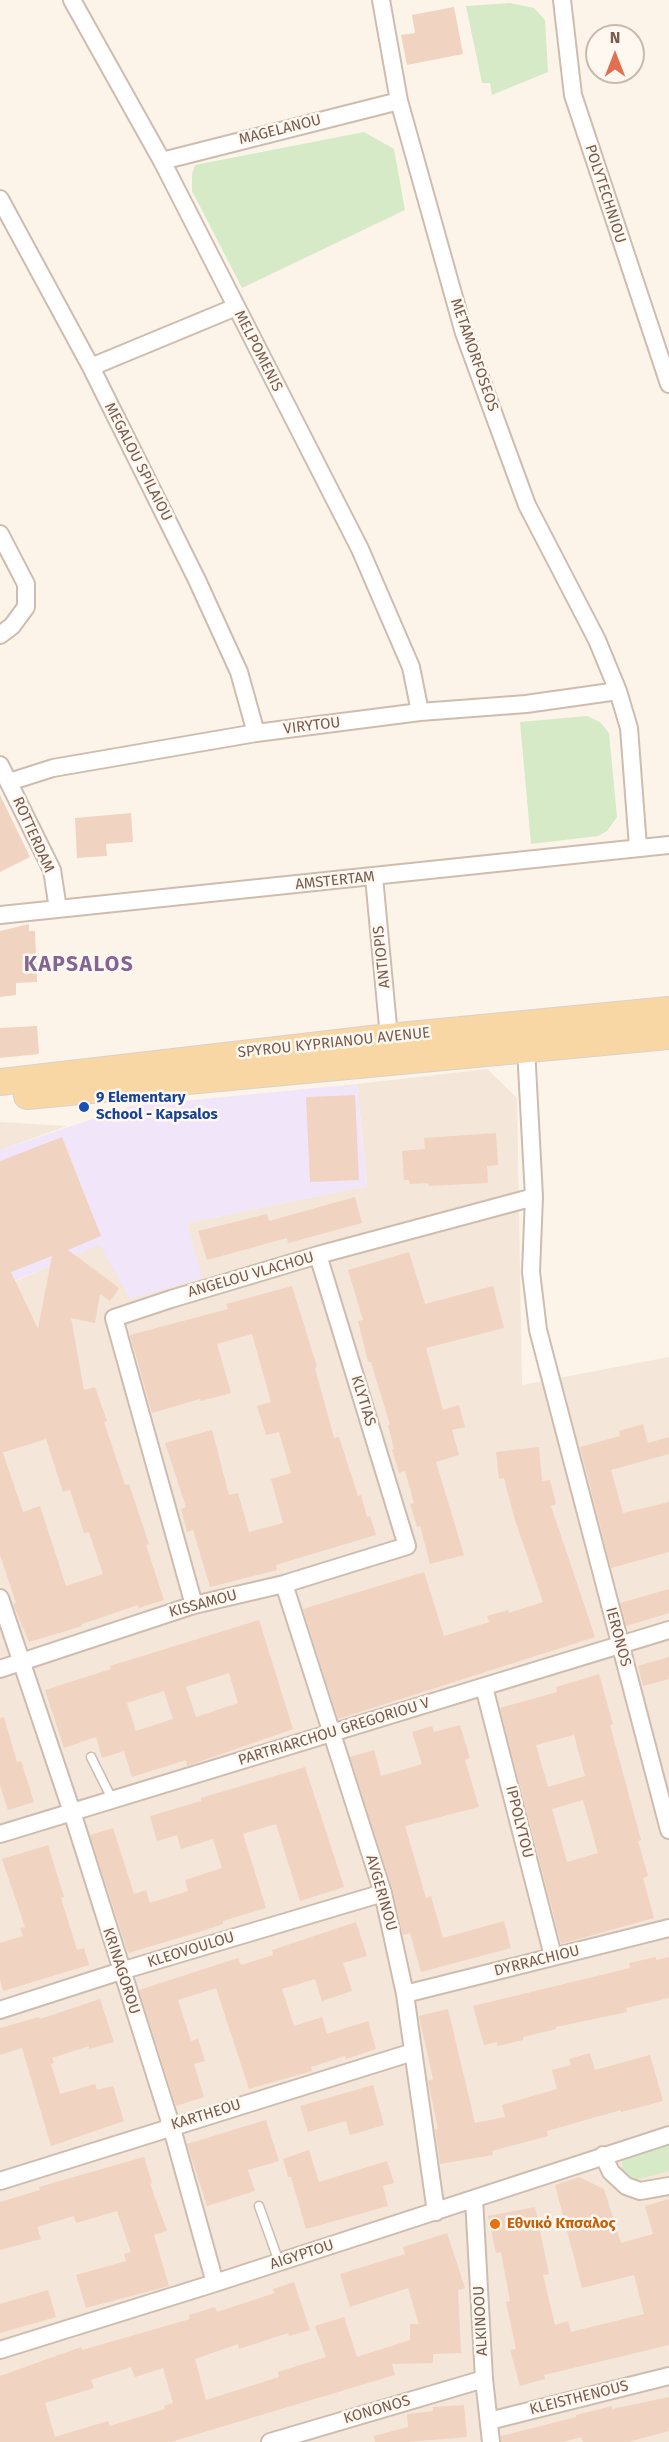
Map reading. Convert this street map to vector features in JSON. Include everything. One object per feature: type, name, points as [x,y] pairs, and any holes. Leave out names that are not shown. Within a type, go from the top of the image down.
[{"type":"main road","name":"SPYROU KYPRIANOU AVENUE","points":[[0,1082],[390,1037],[669,1010]]},
{"type":"main road","name":"SPYROU KYPRIANOU AVENUE","points":[[0,1099],[669,1036]]},
{"type":"street","name":"MELPOMENIS","points":[[72,0],[162,161],[360,549],[411,667],[420,712]]},
{"type":"street","name":"METAMORFOSEOS","points":[[381,0],[399,101],[464,333],[527,505],[597,640],[618,691],[629,728],[638,847]]},
{"type":"street","name":"POLYTECHNIOU","points":[[562,0],[573,95],[669,384]]},
{"type":"street","name":"MAGELANOU","points":[[162,161],[399,101]]},
{"type":"street","name":"MEGALOU SPILAIOU","points":[[0,199],[91,367],[197,580],[239,672],[256,733]]},
{"type":"street","points":[[91,367],[236,307]]},
{"type":"street","points":[[0,534],[26,584],[26,607],[12,626],[0,635]]},
{"type":"street","name":"VIRYTOU","points":[[9,782],[53,768],[256,733],[420,712],[526,704],[618,691]]},
{"type":"street","name":"ROTTERDAM","points":[[0,765],[52,870],[58,909]]},
{"type":"street","name":"AMSTERTAM","points":[[0,915],[669,845]]},
{"type":"street","name":"ANTIOPIS","points":[[374,877],[390,1037]]},
{"type":"street","points":[[526,1048],[534,1197]]},
{"type":"street","name":"ANGELOU VLACHOU","points":[[194,1605],[114,1318],[318,1255],[534,1197]]},
{"type":"street","name":"IERONOS","points":[[534,1197],[531,1272],[538,1330],[669,1830]]},
{"type":"street","name":"KLYTIAS","points":[[318,1255],[407,1546]]},
{"type":"street","name":"KISSAMOU","points":[[0,1669],[194,1605],[284,1584],[407,1546]]},
{"type":"street","name":"AVGERINOU","points":[[284,1584],[382,1893],[405,1994],[436,2212]]},
{"type":"street","points":[[0,1598],[22,1661]]},
{"type":"street","name":"PARTRIARCHOU GREGORIOU V","points":[[0,1834],[669,1630]]},
{"type":"street","name":"KRINAGOROU","points":[[22,1661],[171,2126],[215,2283]]},
{"type":"street","name":"IPPOLYTOU","points":[[484,1687],[553,1956]]},
{"type":"street","name":"KLEOVOULOU","points":[[0,2010],[121,1971],[382,1893]]},
{"type":"street","name":"DYRRACHIOU","points":[[405,1994],[669,1928]]},
{"type":"street","name":"KARTHEOU","points":[[0,2181],[413,2052]]},
{"type":"street","name":"AIGYPTOU","points":[[0,2350],[436,2212],[669,2135]]},
{"type":"street","points":[[603,2155],[610,2172],[626,2186],[640,2191],[669,2186]]},
{"type":"street","name":"ALKINOOU","points":[[474,2199],[484,2379],[491,2442]]},
{"type":"street","name":"KLEISTHENOUS","points":[[489,2421],[669,2376]]},
{"type":"street","name":"KONONOS","points":[[270,2442],[484,2379]]},
{"type":"lane","points":[[91,1757],[112,1800]]},
{"type":"lane","points":[[259,2206],[279,2262]]},
{"type":"shaded area","points":[[487,1069],[517,1098],[522,1385],[669,1357],[669,2442],[0,2442],[0,1288],[100,1244],[201,1278],[187,1223],[367,1186],[357,1084]]},
{"type":"shaded area","points":[[357,1084],[367,1186],[187,1223],[202,1278],[130,1299],[100,1245],[0,1287],[0,1150],[131,1106]]},
{"type":"shaded area","points":[[0,1122],[67,1126],[0,1150]]},
{"type":"green space","points":[[510,3],[534,8],[545,20],[548,72],[492,95],[490,83],[482,83],[466,6]]},
{"type":"green space","points":[[364,132],[394,149],[405,210],[242,288],[192,191],[192,174],[195,165]]},
{"type":"green space","points":[[587,716],[600,722],[609,733],[617,817],[607,831],[598,836],[531,844],[520,722]]},
{"type":"green space","points":[[669,2140],[669,2171],[636,2180],[627,2179],[621,2173],[623,2160],[629,2153]]},
{"type":"building","points":[[454,7],[463,54],[407,65],[401,35],[415,33],[412,15]]},
{"type":"building","points":[[0,795],[30,857],[0,872]]},
{"type":"building","points":[[131,813],[133,842],[106,844],[107,856],[77,858],[75,818]]},
{"type":"building","points":[[29,924],[29,931],[35,931],[37,982],[16,983],[16,995],[0,997],[0,931]]},
{"type":"building","points":[[37,1026],[39,1054],[0,1058],[0,1028]]},
{"type":"building","points":[[355,1095],[359,1180],[310,1182],[306,1097]]},
{"type":"building","points":[[496,1133],[498,1165],[487,1166],[488,1183],[429,1186],[428,1183],[410,1184],[409,1180],[404,1180],[402,1151],[425,1149],[424,1138]]},
{"type":"building","points":[[62,1137],[101,1236],[68,1250],[119,1288],[110,1301],[100,1294],[95,1323],[71,1318],[84,1390],[95,1387],[125,1485],[129,1484],[149,1544],[146,1545],[164,1600],[139,1608],[138,1605],[82,1624],[82,1626],[29,1642],[13,1604],[16,1603],[0,1555],[0,1161]],"holes":[[[52,1256],[38,1329],[11,1272]],[[46,1439],[63,1492],[70,1490],[84,1533],[89,1532],[103,1574],[66,1586],[40,1506],[23,1512],[3,1453],[1,1453]]]},
{"type":"building","points":[[355,1197],[362,1223],[288,1243],[287,1238],[207,1260],[198,1231],[267,1214],[269,1221]]},
{"type":"building","points":[[409,1252],[425,1304],[493,1286],[504,1328],[426,1348],[443,1410],[459,1405],[465,1427],[452,1430],[459,1455],[436,1462],[464,1555],[430,1564],[420,1526],[417,1527],[410,1504],[414,1503],[405,1471],[399,1473],[392,1450],[394,1449],[388,1425],[390,1425],[371,1362],[368,1362],[358,1321],[363,1320],[348,1270]]},
{"type":"building","points":[[292,1286],[317,1367],[315,1368],[334,1438],[339,1437],[358,1496],[361,1495],[367,1517],[370,1516],[376,1535],[276,1565],[277,1570],[210,1587],[193,1530],[187,1532],[181,1509],[186,1507],[165,1443],[212,1430],[229,1495],[238,1493],[249,1532],[283,1523],[271,1479],[291,1473],[279,1432],[266,1435],[257,1406],[271,1402],[252,1334],[217,1344],[231,1393],[152,1413],[130,1335],[228,1309],[226,1304]]},
{"type":"building","points":[[643,1424],[648,1443],[669,1437],[669,1454],[611,1470],[623,1513],[669,1502],[669,1552],[611,1568],[580,1447],[620,1436],[619,1431]]},
{"type":"building","points":[[539,1447],[542,1481],[550,1480],[556,1504],[551,1506],[595,1637],[338,1719],[303,1609],[424,1572],[444,1636],[489,1622],[487,1616],[508,1610],[509,1613],[543,1602],[514,1517],[504,1478],[499,1479],[496,1452]]},
{"type":"building","points":[[669,1589],[669,1613],[626,1626],[620,1603]]},
{"type":"building","points":[[259,1620],[293,1729],[187,1766],[186,1760],[132,1777],[124,1751],[102,1758],[96,1737],[64,1748],[45,1690],[111,1669],[110,1666]],"holes":[[[229,1673],[238,1703],[196,1717],[186,1687]],[[164,1691],[173,1719],[136,1731],[127,1703]]]},
{"type":"building","points":[[669,1657],[669,1679],[643,1686],[638,1666]]},
{"type":"building","points":[[599,1674],[613,1724],[610,1725],[641,1840],[638,1841],[648,1876],[643,1878],[654,1918],[561,1944],[500,1708],[557,1692],[556,1687]],"holes":[[[574,1735],[585,1776],[548,1787],[536,1745]],[[583,1800],[598,1853],[567,1862],[552,1809]]]},
{"type":"building","points":[[4,1717],[17,1762],[21,1761],[34,1802],[8,1810],[0,1785],[0,1718]]},
{"type":"building","points":[[460,1725],[470,1758],[465,1760],[479,1807],[405,1826],[426,1898],[431,1896],[443,1938],[504,1921],[511,1948],[421,1972],[410,1933],[403,1935],[393,1890],[350,1757],[374,1750],[381,1776],[422,1764],[412,1732],[432,1726],[434,1732]]},
{"type":"building","points":[[305,1767],[344,1887],[300,1901],[276,1824],[243,1834],[266,1908],[223,1921],[223,1924],[199,1932],[128,1953],[90,1835],[113,1828],[134,1894],[146,1890],[150,1903],[188,1891],[185,1880],[222,1868],[213,1839],[181,1849],[177,1835],[157,1841],[150,1816]]},
{"type":"building","points":[[48,1845],[77,1950],[84,1948],[89,1965],[3,1991],[0,1979],[0,1943],[23,1936],[20,1928],[25,1927],[2,1859]]},
{"type":"building","points":[[356,1922],[367,1956],[343,1963],[352,1991],[322,2001],[315,1979],[282,1989],[294,2026],[322,2017],[327,2034],[368,2021],[376,2049],[346,2059],[345,2056],[311,2067],[312,2071],[249,2089],[216,1988],[178,2000],[191,2041],[198,2039],[205,2061],[194,2064],[204,2097],[176,2106],[139,1990],[238,1958],[241,1965],[273,1955],[272,1950]]},
{"type":"building","points":[[656,1957],[656,1960],[669,1957],[669,1998],[626,2008],[627,2012],[556,2027],[556,2029],[523,2037],[523,2040],[498,2046],[497,2042],[484,2045],[473,2006],[630,1968],[629,1963]]},
{"type":"building","points":[[100,1999],[114,2042],[89,2049],[89,2046],[52,2058],[54,2063],[51,2064],[60,2094],[95,2084],[97,2090],[113,2086],[124,2121],[51,2146],[22,2048],[0,2055],[0,2028],[39,2017],[40,2019]]},
{"type":"building","points":[[448,2009],[475,2123],[505,2117],[502,2105],[557,2089],[552,2070],[571,2065],[569,2059],[590,2053],[595,2070],[650,2055],[663,2101],[621,2112],[621,2110],[547,2131],[548,2136],[492,2151],[493,2155],[440,2164],[435,2130],[438,2129],[428,2081],[433,2079],[419,2016]]},
{"type":"building","points":[[373,2085],[384,2125],[350,2135],[346,2121],[308,2132],[300,2106]]},
{"type":"building","points":[[266,2120],[279,2161],[248,2170],[255,2191],[207,2206],[187,2144]]},
{"type":"building","points":[[309,2150],[319,2182],[387,2161],[394,2183],[383,2186],[388,2206],[306,2229],[291,2177],[288,2177],[283,2159]]},
{"type":"building","points":[[144,2157],[152,2183],[150,2184],[167,2231],[154,2235],[169,2286],[86,2308],[76,2275],[126,2261],[124,2254],[131,2252],[117,2211],[76,2223],[74,2216],[37,2227],[41,2239],[0,2250],[0,2202],[40,2190],[39,2187]]},
{"type":"building","points":[[579,2177],[604,2189],[621,2243],[653,2234],[645,2206],[669,2199],[669,2345],[544,2375],[545,2379],[520,2386],[510,2350],[516,2349],[506,2302],[510,2301],[501,2252],[496,2253],[488,2216],[535,2207],[549,2274],[543,2275],[555,2325],[568,2321],[571,2332],[644,2314],[634,2275],[582,2288],[555,2185]]},
{"type":"building","points":[[447,2233],[465,2288],[458,2290],[461,2353],[433,2354],[433,2363],[392,2364],[395,2375],[171,2442],[0,2442],[0,2376],[81,2347],[82,2350],[190,2319],[189,2315],[215,2307],[217,2312],[275,2293],[273,2289],[294,2282],[310,2330],[289,2336],[288,2333],[239,2349],[238,2344],[195,2359],[206,2400],[279,2377],[278,2372],[326,2357],[315,2326],[344,2317],[357,2357],[410,2340],[410,2324],[419,2324],[408,2288],[350,2307],[340,2274],[405,2254],[403,2247]],"holes":[[[131,2367],[135,2377],[163,2368],[173,2403],[164,2406],[165,2409],[110,2426],[108,2421],[55,2437],[45,2403],[94,2388],[91,2380]]]},
{"type":"building","points":[[48,2290],[56,2317],[0,2333],[0,2304]]},
{"type":"building","points":[[669,2397],[669,2431],[628,2442],[583,2442],[581,2437],[563,2442],[501,2442],[501,2436],[576,2417],[576,2415],[612,2406],[612,2409]]},
{"type":"building","points":[[464,2405],[467,2437],[375,2442],[374,2436],[408,2427],[407,2414],[433,2411],[433,2407]]},
{"type":"place","name":"9 Elementary School - Kapsalos","points":[[84,1107]]},
{"type":"place","name":"Εθνικό Κπσαλος","points":[[495,2224]]},
{"type":"district","name":"KAPSALOS","points":[[79,965]]}]
